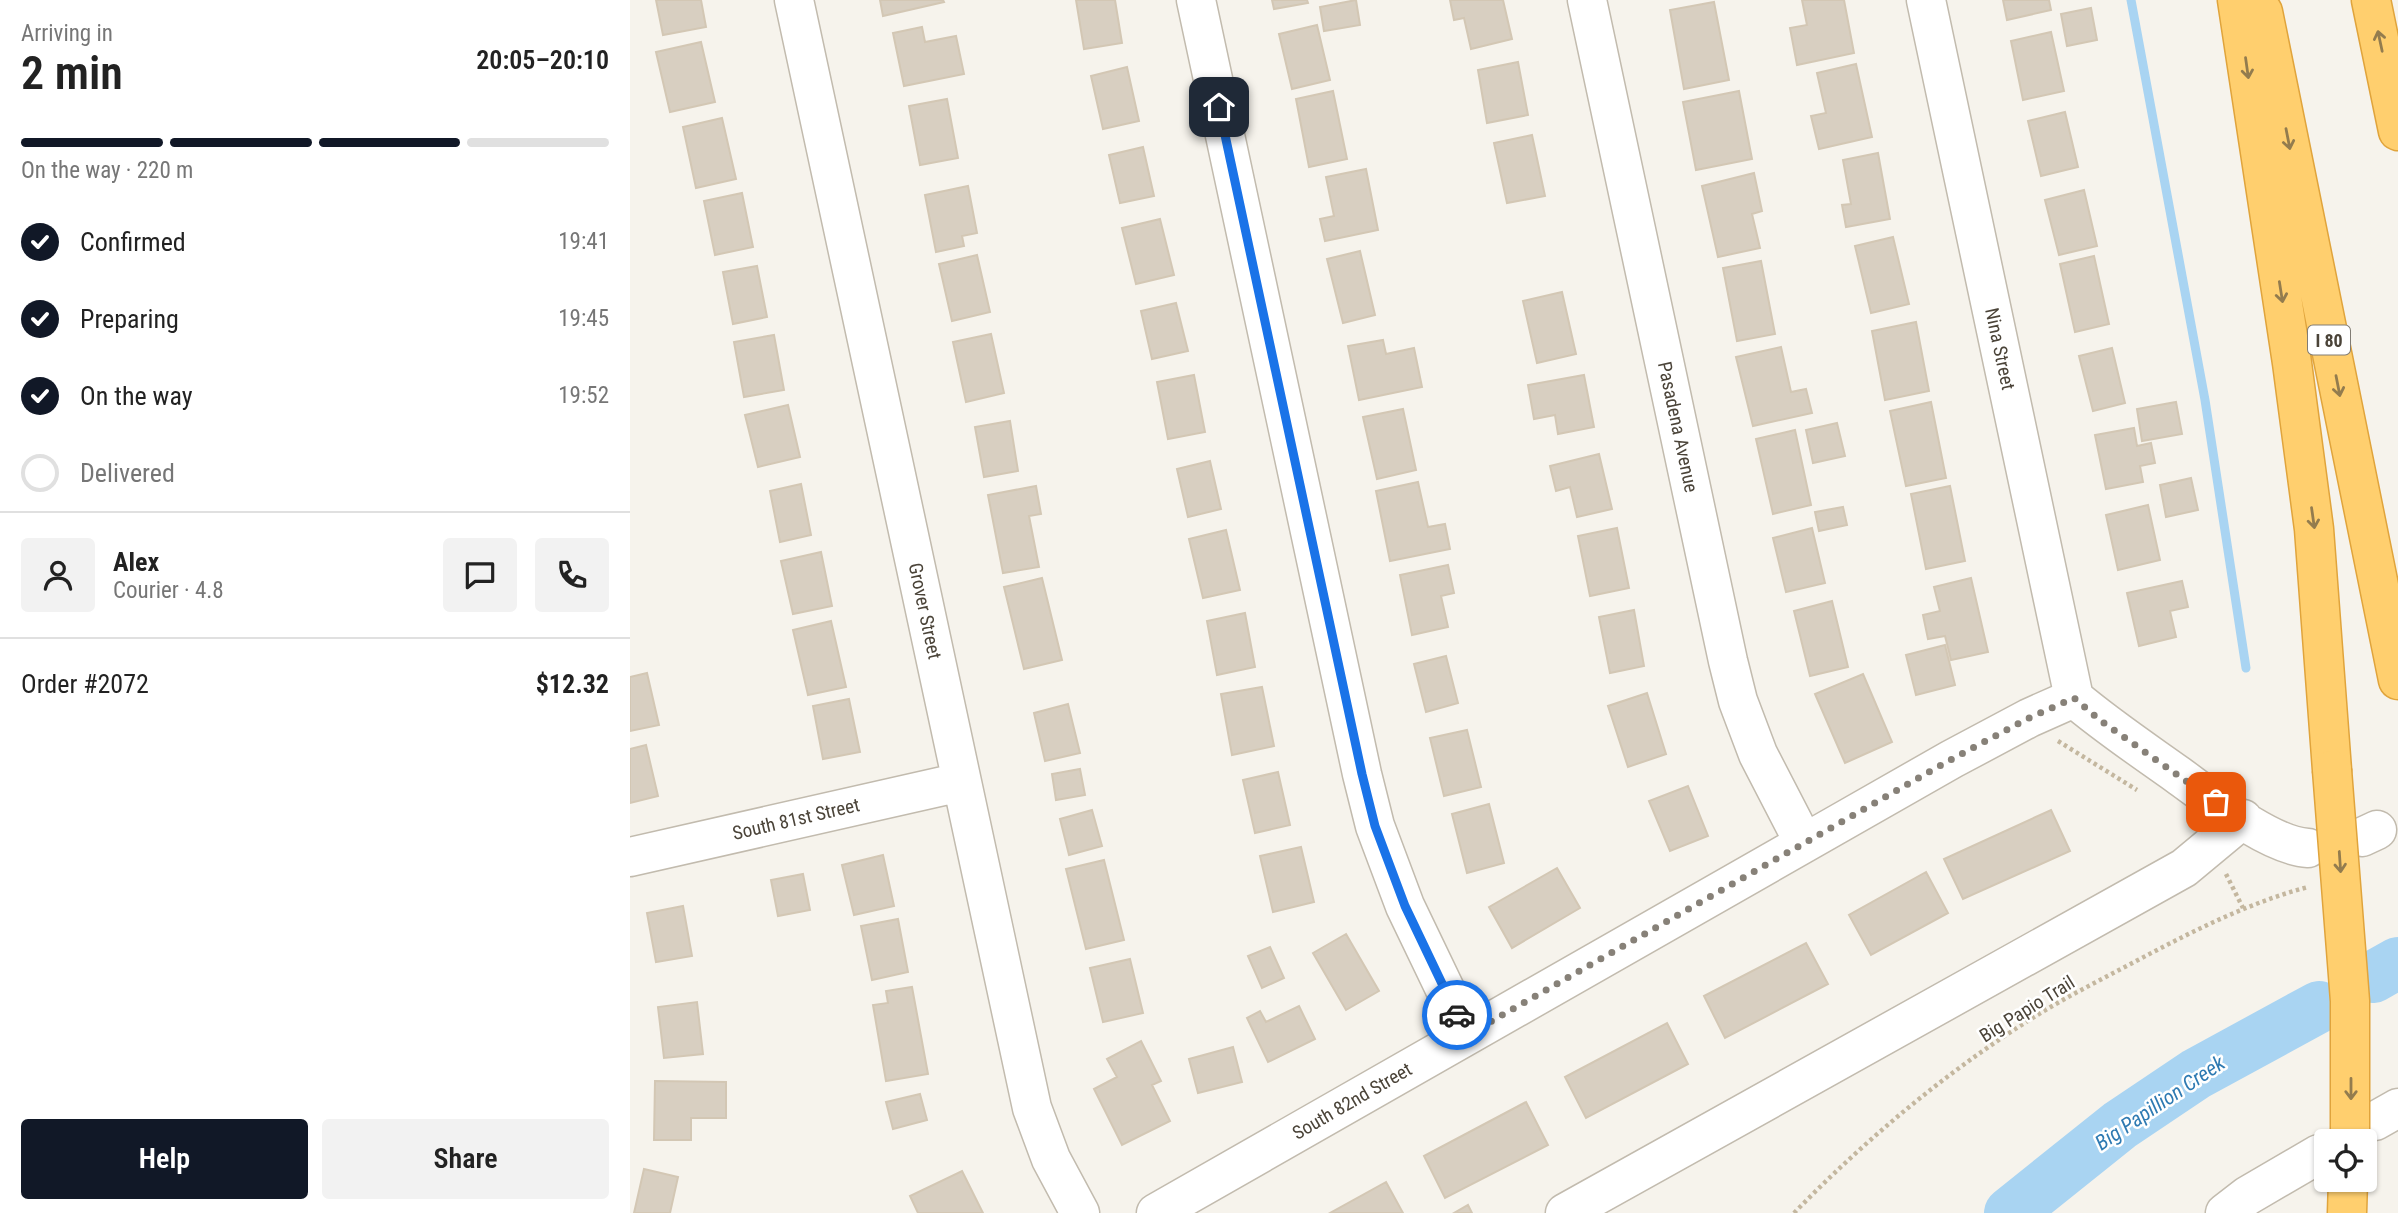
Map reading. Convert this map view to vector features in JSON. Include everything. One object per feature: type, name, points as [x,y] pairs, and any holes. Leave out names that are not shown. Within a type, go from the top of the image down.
[{"type":"highway","points":[[2237,0],[2292,363],[2314,529],[2361,1129]]},
{"type":"highway","name":"I 80","points":[[2260,0],[2398,680]]},
{"type":"highway","points":[[2371,0],[2398,131]]},
{"type":"highway","points":[[2347,1213],[2348,1192]]},
{"type":"street","name":"Grover Street","points":[[794,0],[1032,1108],[1051,1159],[1080,1213]]},
{"type":"street","points":[[1196,0],[1375,826],[1405,906],[1467,1035]]},
{"type":"street","name":"Pasadena Avenue","points":[[1587,0],[1738,701],[1758,754],[1804,843]]},
{"type":"street","name":"Nina Street","points":[[1926,0],[2074,698]]},
{"type":"street","points":[[2074,698],[2101,721],[2242,819],[2287,844],[2308,848]]},
{"type":"street","name":"South 82nd Street","points":[[1156,1213],[1974,747],[2074,698]]},
{"type":"street","name":"South 81st Street","points":[[630,857],[961,782]]},
{"type":"street","points":[[1566,1213],[2184,868],[2242,819]]},
{"type":"street","points":[[2225,1213],[2247,1196],[2314,1158]]},
{"type":"path","points":[[2058,741],[2138,791]]},
{"type":"path","points":[[2209,847],[2243,908]]},
{"type":"path","name":"Big Papio Trail","points":[[1794,1213],[1823,1183],[1892,1122],[1968,1062],[2053,1006],[2243,908],[2311,886]]},
{"type":"building","points":[[656,0],[701,0],[706,27],[663,35]]},
{"type":"building","points":[[880,0],[943,0],[944,2],[883,16]]},
{"type":"building","points":[[1076,0],[1115,0],[1122,43],[1084,49]]},
{"type":"building","points":[[1272,0],[1307,0],[1308,3],[1274,9]]},
{"type":"building","points":[[1356,0],[1360,25],[1324,31],[1320,7]]},
{"type":"building","points":[[1450,0],[1503,0],[1512,39],[1471,49],[1464,18],[1454,20]]},
{"type":"building","points":[[1802,0],[1844,0],[1854,53],[1797,65],[1790,28],[1807,25]]},
{"type":"building","points":[[2003,0],[2049,0],[2051,10],[2007,20]]},
{"type":"building","points":[[1714,2],[1729,80],[1684,89],[1670,10]]},
{"type":"building","points":[[2091,8],[2097,40],[2067,46],[2061,14]]},
{"type":"building","points":[[1317,25],[1330,80],[1292,89],[1279,34]]},
{"type":"building","points":[[922,27],[925,42],[956,36],[964,74],[904,86],[893,33]]},
{"type":"building","points":[[2051,32],[2064,91],[2023,100],[2011,41]]},
{"type":"building","points":[[701,42],[715,102],[670,112],[656,52]]},
{"type":"building","points":[[1518,62],[1528,115],[1487,123],[1478,70]]},
{"type":"building","points":[[1856,64],[1872,137],[1819,149],[1811,116],[1826,113],[1817,73]]},
{"type":"building","points":[[1127,67],[1139,121],[1103,129],[1091,76]]},
{"type":"building","points":[[1333,91],[1347,159],[1309,167],[1296,99]]},
{"type":"building","points":[[1739,91],[1752,159],[1696,170],[1683,102]]},
{"type":"building","points":[[947,99],[958,158],[920,165],[909,106]]},
{"type":"building","points":[[2065,112],[2078,167],[2041,176],[2028,121]]},
{"type":"building","points":[[722,118],[736,179],[696,188],[683,127]]},
{"type":"building","points":[[1532,135],[1545,196],[1507,203],[1494,143]]},
{"type":"building","points":[[1143,147],[1154,196],[1120,203],[1109,155]]},
{"type":"building","points":[[1878,153],[1890,219],[1846,227],[1842,205],[1851,204],[1843,160]]},
{"type":"building","points":[[1366,169],[1378,230],[1325,241],[1320,219],[1334,216],[1326,177]]},
{"type":"building","points":[[1754,173],[1762,211],[1752,214],[1760,248],[1718,257],[1702,186]]},
{"type":"building","points":[[968,186],[977,233],[962,236],[964,246],[936,252],[925,195]]},
{"type":"building","points":[[2084,190],[2097,246],[2059,255],[2045,200]]},
{"type":"building","points":[[742,193],[753,247],[715,255],[704,201]]},
{"type":"building","points":[[1160,219],[1174,275],[1136,284],[1122,228]]},
{"type":"building","points":[[1893,237],[1909,304],[1871,313],[1855,246]]},
{"type":"building","points":[[1360,251],[1375,315],[1343,323],[1327,259]]},
{"type":"building","points":[[977,255],[990,312],[952,321],[939,264]]},
{"type":"building","points":[[2094,256],[2109,324],[2075,332],[2060,264]]},
{"type":"building","points":[[1761,261],[1775,334],[1737,341],[1723,268]]},
{"type":"building","points":[[757,266],[767,317],[733,324],[723,272]]},
{"type":"building","points":[[1562,292],[1576,354],[1537,363],[1523,301]]},
{"type":"building","points":[[1176,303],[1188,351],[1152,359],[1141,311]]},
{"type":"building","points":[[1916,322],[1929,391],[1885,400],[1872,331]]},
{"type":"building","points":[[991,334],[1004,393],[966,402],[953,342]]},
{"type":"building","points":[[774,335],[784,390],[744,397],[734,342]]},
{"type":"building","points":[[1383,340],[1386,354],[1414,348],[1422,387],[1359,400],[1348,346]]},
{"type":"building","points":[[1781,347],[1791,392],[1806,389],[1812,413],[1753,426],[1736,357]]},
{"type":"building","points":[[2112,348],[2125,403],[2093,411],[2079,356]]},
{"type":"building","points":[[1194,375],[1205,432],[1168,439],[1157,382]]},
{"type":"building","points":[[1584,375],[1594,427],[1558,434],[1555,415],[1534,419],[1528,385]]},
{"type":"building","points":[[1931,402],[1946,478],[1906,486],[1890,411]]},
{"type":"building","points":[[2176,402],[2182,434],[2142,441],[2137,409]]},
{"type":"building","points":[[788,405],[800,457],[758,467],[745,415]]},
{"type":"building","points":[[1403,409],[1416,470],[1377,479],[1363,417]]},
{"type":"building","points":[[1010,421],[1018,471],[984,477],[975,427]]},
{"type":"building","points":[[1837,423],[1845,456],[1813,463],[1806,430]]},
{"type":"building","points":[[2134,428],[2137,446],[2151,443],[2155,463],[2140,466],[2143,482],[2106,489],[2095,435]]},
{"type":"building","points":[[1795,430],[1811,505],[1773,514],[1756,439]]},
{"type":"building","points":[[1599,454],[1612,509],[1577,517],[1570,487],[1556,491],[1550,466]]},
{"type":"building","points":[[1210,461],[1221,509],[1188,517],[1177,469]]},
{"type":"building","points":[[2191,478],[2198,510],[2166,517],[2160,485]]},
{"type":"building","points":[[1418,482],[1428,527],[1445,524],[1450,549],[1390,561],[1376,491]]},
{"type":"building","points":[[801,484],[811,535],[780,542],[770,491]]},
{"type":"building","points":[[1036,486],[1041,514],[1029,516],[1039,567],[1003,573],[988,495]]},
{"type":"building","points":[[1950,486],[1965,561],[1926,569],[1911,494]]},
{"type":"building","points":[[2148,505],[2160,560],[2118,570],[2106,515]]},
{"type":"building","points":[[1843,507],[1847,525],[1819,531],[1815,512]]},
{"type":"building","points":[[1617,528],[1629,588],[1590,596],[1578,536]]},
{"type":"building","points":[[1812,528],[1825,583],[1786,592],[1773,538]]},
{"type":"building","points":[[1226,530],[1240,590],[1203,598],[1189,539]]},
{"type":"building","points":[[821,552],[832,606],[793,614],[781,561]]},
{"type":"building","points":[[1448,565],[1454,593],[1441,596],[1448,627],[1412,635],[1400,575]]},
{"type":"building","points":[[1042,578],[1062,660],[1024,669],[1004,587]]},
{"type":"building","points":[[1971,578],[1988,652],[1951,660],[1945,636],[1928,639],[1923,615],[1940,611],[1934,587]]},
{"type":"building","points":[[2182,581],[2188,607],[2170,611],[2176,637],[2139,646],[2127,593]]},
{"type":"building","points":[[1832,601],[1848,667],[1810,676],[1794,611]]},
{"type":"building","points":[[1634,610],[1644,666],[1610,673],[1599,617]]},
{"type":"building","points":[[1245,613],[1255,667],[1217,675],[1207,621]]},
{"type":"building","points":[[831,621],[846,687],[808,695],[793,630]]},
{"type":"building","points":[[1945,645],[1955,685],[1916,695],[1906,655]]},
{"type":"building","points":[[1446,656],[1458,703],[1426,712],[1414,664]]},
{"type":"building","points":[[647,673],[659,725],[630,731],[630,677]]},
{"type":"building","points":[[1863,674],[1892,742],[1845,763],[1815,694]]},
{"type":"building","points":[[1262,687],[1274,746],[1232,755],[1221,694]]},
{"type":"building","points":[[1647,693],[1666,754],[1628,767],[1608,706]]},
{"type":"building","points":[[849,699],[860,752],[823,759],[813,706]]},
{"type":"building","points":[[1068,704],[1080,753],[1045,761],[1034,713]]},
{"type":"building","points":[[1467,730],[1481,787],[1444,796],[1430,738]]},
{"type":"building","points":[[646,745],[658,796],[630,803],[630,749]]},
{"type":"building","points":[[1080,769],[1085,795],[1056,800],[1052,774]]},
{"type":"building","points":[[1278,772],[1290,825],[1255,833],[1243,780]]},
{"type":"building","points":[[1688,786],[1708,836],[1670,851],[1649,801]]},
{"type":"building","points":[[1489,804],[1504,863],[1467,873],[1452,814]]},
{"type":"building","points":[[1092,810],[1102,846],[1069,855],[1060,819]]},
{"type":"building","points":[[2051,810],[2070,851],[1963,899],[1944,859]]},
{"type":"building","points":[[1301,847],[1314,902],[1273,912],[1260,856]]},
{"type":"building","points":[[883,855],[894,906],[854,915],[842,865]]},
{"type":"building","points":[[1104,860],[1124,940],[1086,949],[1066,869]]},
{"type":"building","points":[[1557,868],[1580,908],[1512,948],[1489,907]]},
{"type":"building","points":[[1926,872],[1948,913],[1871,955],[1849,915]]},
{"type":"building","points":[[803,874],[810,910],[778,916],[771,880]]},
{"type":"building","points":[[683,906],[692,956],[656,962],[647,913]]},
{"type":"building","points":[[898,919],[908,972],[872,980],[861,926]]},
{"type":"building","points":[[1346,934],[1379,991],[1346,1010],[1313,953]]},
{"type":"building","points":[[1806,943],[1828,984],[1725,1038],[1704,996]]},
{"type":"building","points":[[1270,947],[1284,978],[1262,988],[1248,956]]},
{"type":"building","points":[[1130,959],[1143,1013],[1103,1022],[1090,968]]},
{"type":"building","points":[[912,987],[928,1074],[886,1081],[873,1005],[888,1003],[886,991]]},
{"type":"building","points":[[697,1002],[703,1054],[664,1058],[658,1007]]},
{"type":"building","points":[[1299,1006],[1315,1039],[1268,1062],[1247,1018],[1260,1011],[1266,1022]]},
{"type":"building","points":[[1667,1023],[1688,1064],[1586,1118],[1565,1077]]},
{"type":"building","points":[[1141,1041],[1161,1081],[1152,1085],[1170,1121],[1122,1145],[1094,1089],[1117,1077],[1107,1059]]},
{"type":"building","points":[[1233,1047],[1242,1082],[1198,1093],[1189,1059]]},
{"type":"building","points":[[655,1081],[726,1082],[726,1118],[691,1118],[691,1140],[654,1140]]},
{"type":"building","points":[[920,1094],[927,1120],[893,1129],[886,1102]]},
{"type":"building","points":[[1526,1102],[1548,1145],[1445,1198],[1424,1156]]},
{"type":"building","points":[[644,1169],[678,1177],[670,1213],[634,1213]]},
{"type":"building","points":[[962,1171],[983,1213],[918,1213],[910,1196]]},
{"type":"building","points":[[1386,1182],[1403,1213],[1330,1213]]},
{"type":"building","points":[[1468,1205],[1472,1213],[1454,1213]]},
{"type":"waterway","points":[[2131,0],[2205,400],[2246,668]]},
{"type":"waterway","name":"Big Papillion Creek","points":[[2373,977],[2398,963]]},
{"type":"waterway","name":"Big Papillion Creek","points":[[2010,1213],[2120,1125],[2196,1074],[2319,1007]]},
{"type":"way so far","points":[[1457,1015],[1467,1035],[1952,759],[2029,718],[2074,698],[2101,721],[2216,802]]},
{"type":"route","points":[[1219,107],[1375,826],[1405,906],[1457,1015]]}]
